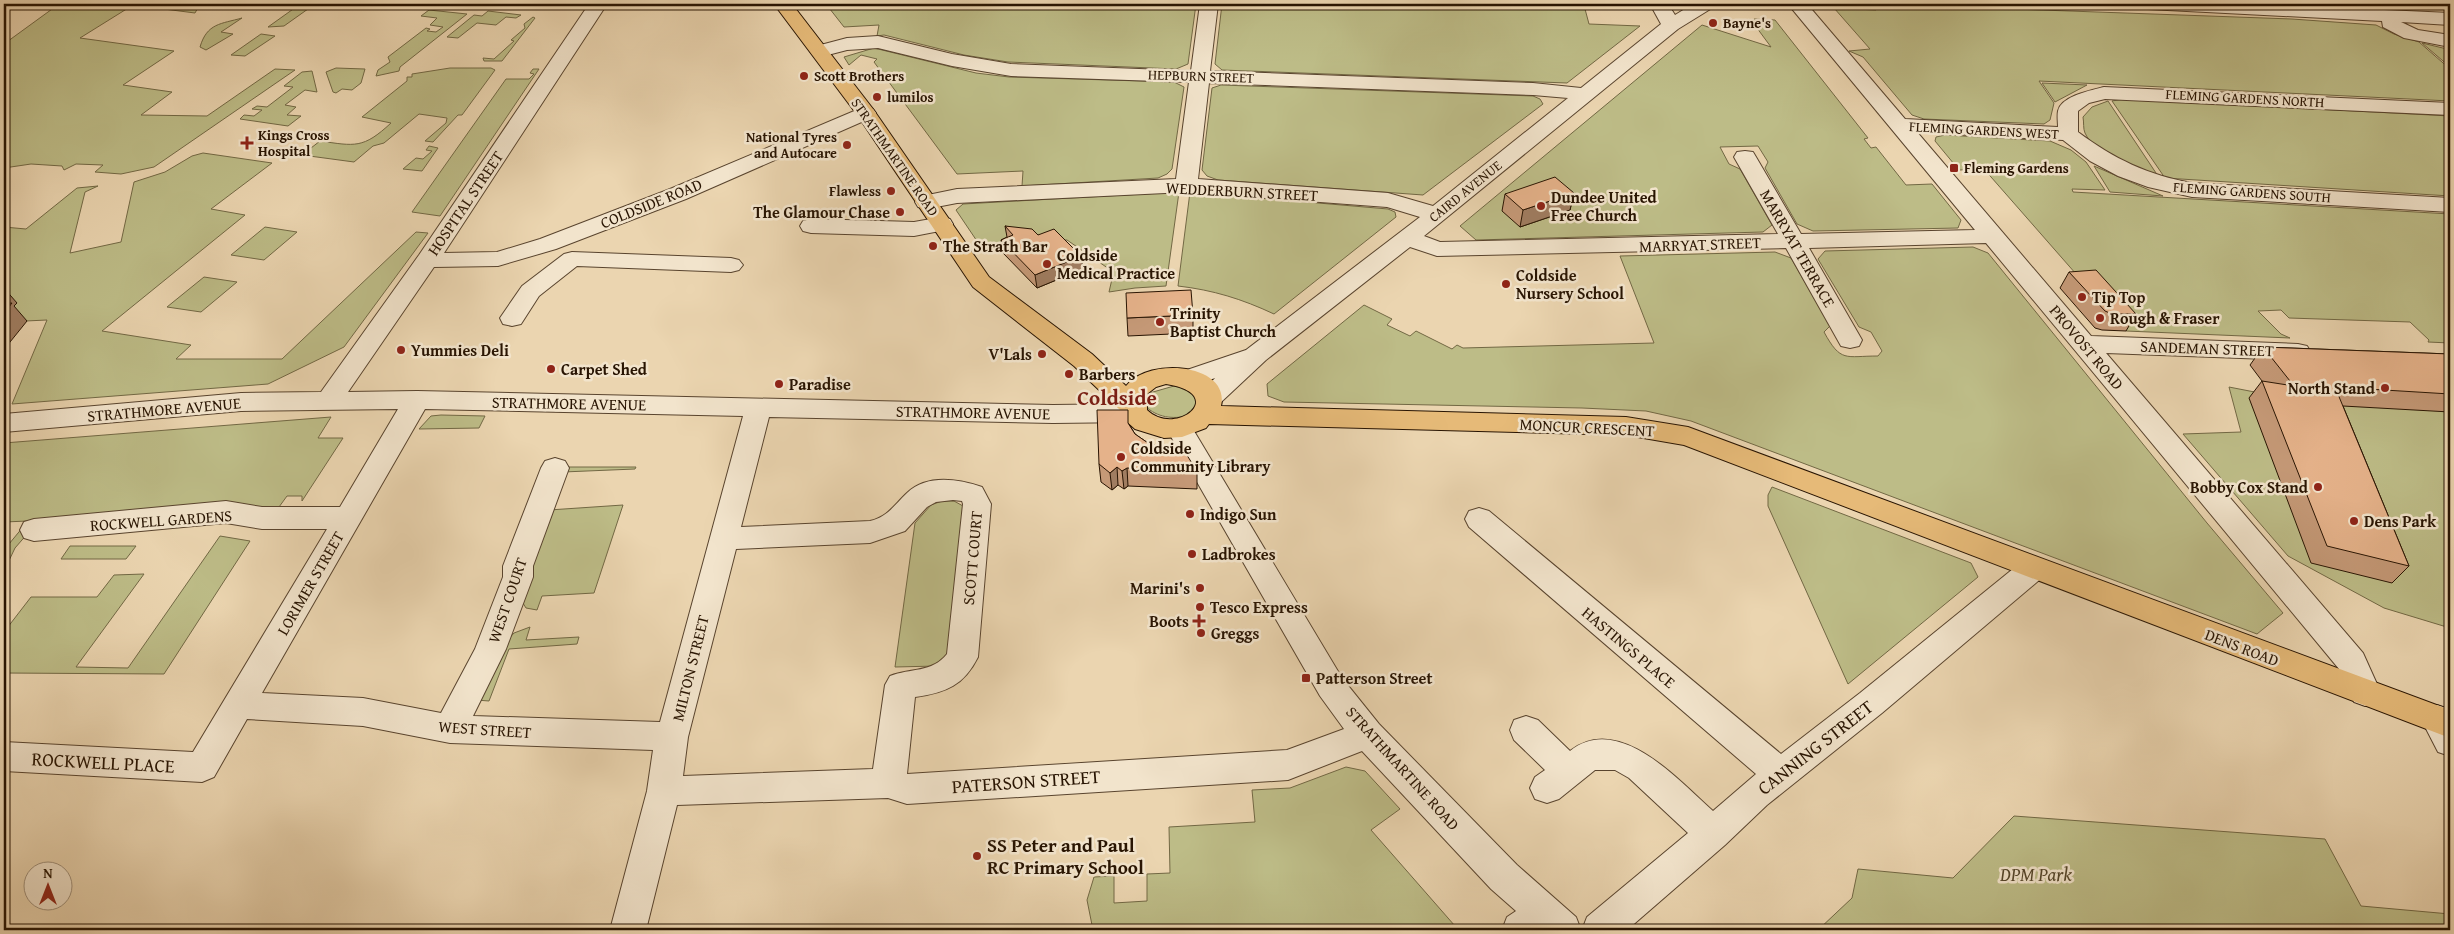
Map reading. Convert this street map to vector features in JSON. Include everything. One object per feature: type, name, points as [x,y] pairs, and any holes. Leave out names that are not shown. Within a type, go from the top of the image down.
[{"type":"main road","name":"STRATHMARTINE ROAD","points":[[783,4],[866,113],[982,282],[1083,360],[1133,409]]},
{"type":"main road","name":"STRATHMARTINE ROAD","points":[[1083,360],[1122,373],[1155,378]]},
{"type":"main road","points":[[1166,375],[1190,378],[1200,383],[1207,390],[1198,414],[1152,426],[1141,421],[1133,409],[1132,396],[1137,389],[1155,378],[1166,375]]},
{"type":"main road","name":"MONCUR CRESCENT","points":[[1198,414],[1626,426],[1669,432],[1705,443],[2034,568]]},
{"type":"main road","name":"DENS ROAD","points":[[2034,568],[2365,693],[2446,728]]},
{"type":"street","name":"HOSPITAL STREET","points":[[328,400],[427,260],[598,4]]},
{"type":"street","points":[[1186,185],[1209,4]]},
{"type":"street","points":[[1659,4],[1670,25]]},
{"type":"street","name":"CAIRD AVENUE","points":[[1198,414],[1257,354],[1436,215],[1670,25],[1706,4]]},
{"type":"street","points":[[2148,4],[2316,7],[2382,15],[2450,19]]},
{"type":"street","name":"PROVOST ROAD","points":[[1795,5],[1901,125],[2352,662],[2365,693]]},
{"type":"street","points":[[2382,15],[2403,31],[2450,41]]},
{"type":"street","name":"HEPBURN STREET","points":[[820,51],[847,44],[878,42],[952,60],[1011,70],[1533,89],[1586,94]]},
{"type":"street","name":"FLEMING GARDENS NORTH","points":[[2068,134],[2068,109],[2082,100],[2104,93],[2450,109]]},
{"type":"street","name":"COLDSIDE ROAD","points":[[427,260],[498,259],[565,237],[678,194],[866,113]]},
{"type":"street","name":"FLEMING GARDENS WEST","points":[[1901,125],[2068,134]]},
{"type":"street","name":"FLEMING GARDENS SOUTH","points":[[2068,134],[2100,160],[2128,174],[2167,186],[2192,190],[2450,205]]},
{"type":"street","name":"MARRYAT TERRACE","points":[[1744,157],[1795,242],[1850,340]]},
{"type":"street","name":"WEDDERBURN STREET","points":[[926,202],[957,196],[1186,185],[1388,200],[1436,215]]},
{"type":"street","points":[[811,226],[914,229],[942,224]]},
{"type":"street","name":"MARRYAT STREET","points":[[1407,238],[1436,249],[1446,249],[1994,236]]},
{"type":"street","points":[[565,237],[572,259]]},
{"type":"street","points":[[512,318],[530,290],[572,259],[731,265]]},
{"type":"street","name":"SANDEMAN STREET","points":[[2084,344],[2322,352]]},
{"type":"street","name":"CAIRD AVENUE","points":[[1190,378],[1257,354]]},
{"type":"street","name":"STRATHMORE AVENUE","points":[[4,423],[241,402],[328,400],[418,400],[1053,414],[1133,409]]},
{"type":"street","name":"LORIMER STREET","points":[[202,767],[418,400]]},
{"type":"street","name":"MILTON STREET","points":[[628,930],[664,792],[672,737],[758,408]]},
{"type":"street","name":"STRATHMARTINE ROAD","points":[[1198,414],[1331,687],[1367,734],[1504,877],[1542,925]]},
{"type":"street","name":"WEST COURT","points":[[450,729],[490,650],[518,577],[518,566],[555,468]]},
{"type":"street","name":"SCOTT COURT","points":[[723,539],[870,532],[888,528],[902,518],[920,498],[938,490],[957,489],[972,494],[977,504],[962,657],[955,670],[936,681],[901,685],[888,783]]},
{"type":"street","name":"ROCKWELL GARDENS","points":[[34,530],[226,512],[262,518],[348,518]]},
{"type":"street","name":"HASTINGS PLACE","points":[[1480,519],[1780,774]]},
{"type":"street","name":"CANNING STREET","points":[[1600,930],[1780,774],[1871,703],[2034,568]]},
{"type":"street","name":"WEST STREET","points":[[239,705],[363,712],[450,729],[672,737]]},
{"type":"street","points":[[1526,730],[1557,779],[1589,755],[1619,756],[1641,768],[1713,834]]},
{"type":"street","name":"PATERSON STREET","points":[[680,791],[888,783],[907,789],[1288,765],[1367,734]]},
{"type":"street","name":"ROCKWELL PLACE","points":[[4,757],[202,767]]},
{"type":"green space","points":[[59,4],[200,4],[195,13],[133,5],[80,38],[174,51],[123,85],[172,92],[141,115],[207,116],[275,69],[295,70],[154,167],[121,174],[95,172],[103,165],[76,164],[64,170],[62,166],[31,164],[4,168],[4,44]]},
{"type":"green space","points":[[315,4],[284,26],[268,27],[296,7]]},
{"type":"green space","points":[[826,4],[1196,4],[1188,64],[1176,69],[1008,62],[964,55],[884,35],[877,36],[879,25],[844,27]]},
{"type":"green space","points":[[1222,4],[1442,4],[1585,9],[1589,24],[1640,26],[1567,83],[1222,70],[1215,64]]},
{"type":"green space","points":[[1874,4],[2292,19],[2376,25],[2394,34],[2419,42],[2450,69],[2450,101],[2039,81],[2054,103],[2050,120],[2044,124],[1924,119],[1912,115],[1863,57],[1849,51],[1870,49],[1834,8],[1876,10]]},
{"type":"green space","points":[[429,10],[467,14],[400,67],[399,71],[376,76],[378,70],[390,62],[388,57],[426,28],[430,29],[427,31],[436,32],[443,27],[430,25],[437,18],[421,16]]},
{"type":"green space","points":[[488,11],[521,15],[516,18],[506,17],[496,25],[477,23],[458,38],[447,37],[474,15],[482,16]]},
{"type":"green space","points":[[533,17],[535,18],[502,61],[484,61],[483,58],[494,59],[514,41],[511,40],[525,28],[524,24]]},
{"type":"green space","points":[[242,18],[221,32],[233,34],[206,50],[200,47],[203,39],[211,29],[221,23]]},
{"type":"green space","points":[[1754,19],[1775,20],[1868,138],[1864,139],[1871,148],[1876,147],[1906,185],[1932,184],[1961,220],[1958,228],[1813,231],[1797,224],[1765,168],[1768,162],[1758,146],[1720,147],[1729,164],[1740,169],[1772,225],[1763,232],[1476,240],[1460,226],[1702,25],[1771,47],[1754,24]]},
{"type":"green space","points":[[261,34],[275,36],[245,56],[231,55]]},
{"type":"green space","points":[[2422,43],[2447,49],[2450,52],[2450,67]]},
{"type":"green space","points":[[874,48],[976,73],[1009,77],[1174,82],[1184,87],[1172,169],[1167,174],[1158,178],[1022,186],[1023,171],[957,174],[874,62],[877,59],[861,55],[849,65],[844,57]]},
{"type":"green space","points":[[336,68],[365,69],[361,83],[352,90],[342,89],[336,93],[333,92],[326,72]]},
{"type":"green space","points":[[450,68],[491,68],[495,70],[462,115],[458,115],[433,142],[425,141],[446,123],[447,118],[419,114],[384,143],[373,146],[354,162],[302,155],[320,141],[358,144],[373,137],[391,123],[362,117],[407,81],[407,77],[412,77],[412,74]]},
{"type":"green space","points":[[533,69],[539,69],[440,216],[412,212],[506,79],[529,79],[534,74],[530,73]]},
{"type":"green space","points":[[312,71],[317,92],[305,90],[285,105],[296,107],[287,115],[301,116],[288,126],[240,119],[244,115],[254,116],[262,110],[252,109],[257,106],[267,107],[293,87],[284,86],[302,72]]},
{"type":"green space","points":[[2042,83],[2087,85],[2055,102]]},
{"type":"green space","points":[[1221,85],[1533,96],[1540,99],[1543,104],[1423,195],[1218,180],[1207,176],[1202,170],[1212,88]]},
{"type":"green space","points":[[2124,99],[2450,116],[2450,196],[2165,178],[2112,101]]},
{"type":"green space","points":[[2108,101],[2158,176],[2117,160],[2097,148],[2090,141],[2084,131],[2083,117],[2092,107]]},
{"type":"green space","points":[[1945,135],[2050,141],[2071,150],[2086,162],[2105,190],[2072,189],[2073,192],[2450,214],[2450,343],[2428,342],[2429,340],[2410,322],[2289,318],[2281,310],[2258,311],[2281,334],[2290,338],[2126,331],[1984,169],[1959,170],[1935,141],[1936,137]]},
{"type":"green space","points":[[429,146],[438,148],[422,171],[403,169],[416,158],[423,159],[432,151],[426,150]]},
{"type":"green space","points":[[203,153],[272,163],[211,209],[245,215],[102,331],[191,345],[176,359],[282,359],[416,232],[428,233],[344,347],[268,384],[12,404],[47,320],[4,322],[4,227],[26,229],[77,188],[98,186],[85,192],[70,253],[121,242],[134,182],[165,172],[192,156]]},
{"type":"green space","points":[[2094,166],[2163,196],[2110,192]]},
{"type":"green space","points":[[1179,192],[1166,286],[1109,292],[1112,279],[1106,275],[1112,271],[1067,240],[1024,241],[985,253],[956,210],[963,204]]},
{"type":"green space","points":[[1190,192],[1388,209],[1395,212],[1396,217],[1274,314],[1227,296],[1178,286]]},
{"type":"green space","points":[[265,227],[297,232],[264,260],[231,255]]},
{"type":"green space","points":[[1973,247],[1988,253],[2207,523],[2283,613],[2257,634],[1691,421],[1646,411],[1284,402],[1268,396],[1267,384],[1364,305],[1392,319],[1387,325],[1410,336],[1416,331],[1452,349],[1457,345],[1463,348],[1654,343],[1620,256],[1775,252],[1791,258],[1830,326],[1824,332],[1835,349],[1845,356],[1851,357],[1878,356],[1882,351],[1871,332],[1859,327],[1818,259],[1825,251]]},
{"type":"green space","points":[[204,277],[237,282],[201,312],[167,307]]},
{"type":"green space","name":"Dens Park","points":[[2450,364],[2450,628],[2384,608],[2288,556],[2183,434],[2241,432],[2229,387],[2316,404]]},
{"type":"green space","points":[[1174,386],[1186,388],[1194,395],[1197,404],[1189,416],[1166,417],[1155,413],[1145,406],[1146,394]]},
{"type":"green space","points":[[431,416],[485,416],[479,428],[419,429]]},
{"type":"green space","points":[[331,417],[318,438],[343,438],[302,501],[302,496],[287,496],[279,507],[35,525],[15,548],[4,571],[4,550],[28,521],[4,522],[4,443]]},
{"type":"green space","points":[[565,467],[636,467],[635,469],[563,472]]},
{"type":"green space","points":[[1772,487],[1971,563],[1978,577],[1848,684],[1768,506],[1768,495]]},
{"type":"green space","points":[[942,501],[954,501],[963,506],[948,657],[937,666],[895,667],[915,523],[931,505]]},
{"type":"green space","points":[[623,505],[594,593],[542,596],[537,610],[526,608],[521,600],[549,510]]},
{"type":"green space","points":[[220,536],[250,541],[164,674],[4,673],[4,632],[31,597],[97,597],[114,575],[144,574],[76,667],[128,668]]},
{"type":"green space","points":[[70,546],[136,546],[126,559],[61,559]]},
{"type":"green space","points":[[530,627],[526,640],[579,637],[577,644],[509,649],[489,701],[476,700],[505,643],[514,633]]},
{"type":"green space","points":[[1346,767],[1365,771],[1400,809],[1371,830],[1455,926],[1436,930],[1093,930],[1087,900],[1094,877],[1114,876],[1114,903],[1147,901],[1147,874],[1170,873],[1169,827],[1255,822],[1252,790],[1290,788]]},
{"type":"green space","name":"DPM Park","points":[[2014,816],[2325,839],[2361,906],[2450,914],[2450,930],[1818,930],[1852,898],[1858,869],[1953,878]]},
{"type":"building","points":[[1555,177],[1574,193],[1523,210],[1505,194]]},
{"type":"building","points":[[1005,226],[1032,229],[1038,235],[1054,229],[1081,256],[1035,275],[1001,240],[1013,235]]},
{"type":"building","points":[[2096,270],[2136,314],[2112,314],[2105,311],[2069,272]]},
{"type":"building","points":[[1191,290],[1193,315],[1127,318],[1126,293]]},
{"type":"building","points":[[12,303],[4,313],[4,304]]},
{"type":"building","points":[[2263,347],[2450,354],[2450,394],[2335,387],[2409,566],[2327,546],[2262,381],[2294,386]]},
{"type":"building","points":[[1097,410],[1128,410],[1128,423],[1135,434],[1148,443],[1165,448],[1183,449],[1197,471],[1127,468],[1122,471],[1117,467],[1110,473],[1099,464]]},
{"type":"place","name":"Bayne's","points":[[1713,23]]},
{"type":"place","name":"Scott Brothers","points":[[804,76]]},
{"type":"place","name":"lumilos","points":[[877,97]]},
{"type":"place","name":"Kings Cross Hospital","points":[[247,143]]},
{"type":"place","name":"National Tyres and Autocare","points":[[847,145]]},
{"type":"place","name":"Fleming Gardens","points":[[1954,168]]},
{"type":"place","name":"Flawless","points":[[891,191]]},
{"type":"place","name":"Dundee United Free Church","points":[[1541,206]]},
{"type":"place","name":"The Glamour Chase","points":[[900,212]]},
{"type":"place","name":"The Strath Bar","points":[[933,246]]},
{"type":"place","name":"Coldside Medical Practice","points":[[1047,264]]},
{"type":"place","name":"Coldside Nursery School","points":[[1506,284]]},
{"type":"place","name":"Tip Top","points":[[2082,297]]},
{"type":"place","name":"Rough & Fraser","points":[[2100,318]]},
{"type":"place","name":"Trinity Baptist Church","points":[[1160,322]]},
{"type":"place","name":"Yummies Deli","points":[[401,350]]},
{"type":"place","name":"V'Lals","points":[[1042,354]]},
{"type":"place","name":"Carpet Shed","points":[[551,369]]},
{"type":"place","name":"Barbers","points":[[1069,374]]},
{"type":"place","name":"Paradise","points":[[779,384]]},
{"type":"place","name":"North Stand","points":[[2385,388]]},
{"type":"place","name":"Coldside Community Library","points":[[1121,457]]},
{"type":"place","name":"Bobby Cox Stand","points":[[2318,487]]},
{"type":"place","name":"Indigo Sun","points":[[1190,514]]},
{"type":"place","name":"Dens Park","points":[[2354,521]]},
{"type":"place","name":"Ladbrokes","points":[[1192,554]]},
{"type":"place","name":"Marini's","points":[[1200,588]]},
{"type":"place","name":"Tesco Express","points":[[1200,607]]},
{"type":"place","name":"Boots","points":[[1199,621]]},
{"type":"place","name":"Greggs","points":[[1201,633]]},
{"type":"place","name":"Patterson Street","points":[[1306,678]]},
{"type":"place","name":"SS Peter and Paul RC Primary School","points":[[977,856]]},
{"type":"district","name":"Coldside","points":[[1117,398]]}]
